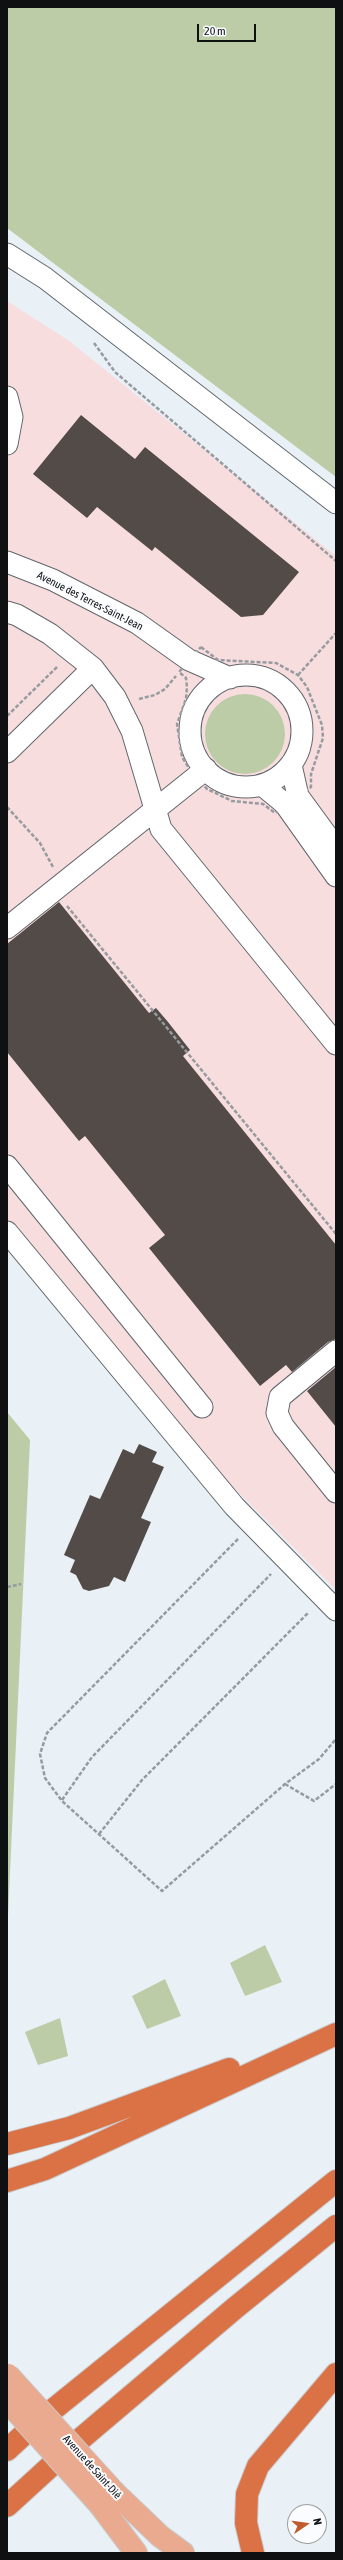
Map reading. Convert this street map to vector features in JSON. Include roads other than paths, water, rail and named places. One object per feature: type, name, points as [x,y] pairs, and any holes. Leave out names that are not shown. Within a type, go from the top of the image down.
[{"type":"highway","points":[[7,2182],[45,2169],[336,2034]]},
{"type":"highway","points":[[7,2144],[69,2128],[192,2081],[316,2042]]},
{"type":"highway","points":[[7,2450],[53,2410],[336,2181]]},
{"type":"highway","points":[[7,2506],[77,2442],[235,2308],[336,2226]]},
{"type":"highway","points":[[253,2553],[246,2523],[247,2494],[258,2466],[336,2374]]},
{"type":"main road","name":"Avenue de Saint-Dié","points":[[7,2375],[108,2499],[136,2553]]},
{"type":"main road","name":"Avenue de Saint-Dié","points":[[7,2401],[108,2499],[183,2553]]},
{"type":"street","points":[[7,254],[45,278],[336,504]]},
{"type":"street","points":[[7,397],[12,417],[7,444]]},
{"type":"street","name":"Avenue des Terres-Saint-Jean","points":[[7,562],[53,580],[138,623],[184,666],[230,678]]},
{"type":"street","points":[[7,612],[17,615],[50,634],[93,668],[118,704],[132,731],[160,829],[336,1044]]},
{"type":"street","points":[[184,666],[203,696]]},
{"type":"street","points":[[7,752],[93,668]]},
{"type":"street","points":[[254,676],[268,680],[281,687],[291,698],[298,711],[302,730],[300,748],[291,765],[282,774],[262,785],[246,787],[231,785],[201,773],[192,741],[191,725],[195,710],[203,696],[215,685],[230,678],[254,676]]},
{"type":"street","points":[[291,765],[292,800],[336,876]]},
{"type":"street","points":[[7,928],[201,773]]},
{"type":"street","points":[[262,785],[292,800],[336,848]]},
{"type":"street","points":[[7,1166],[202,1407]]},
{"type":"street","points":[[7,1232],[234,1506],[330,1604]]},
{"type":"street","points":[[336,1351],[280,1397],[277,1413],[283,1426],[336,1492]]}]
